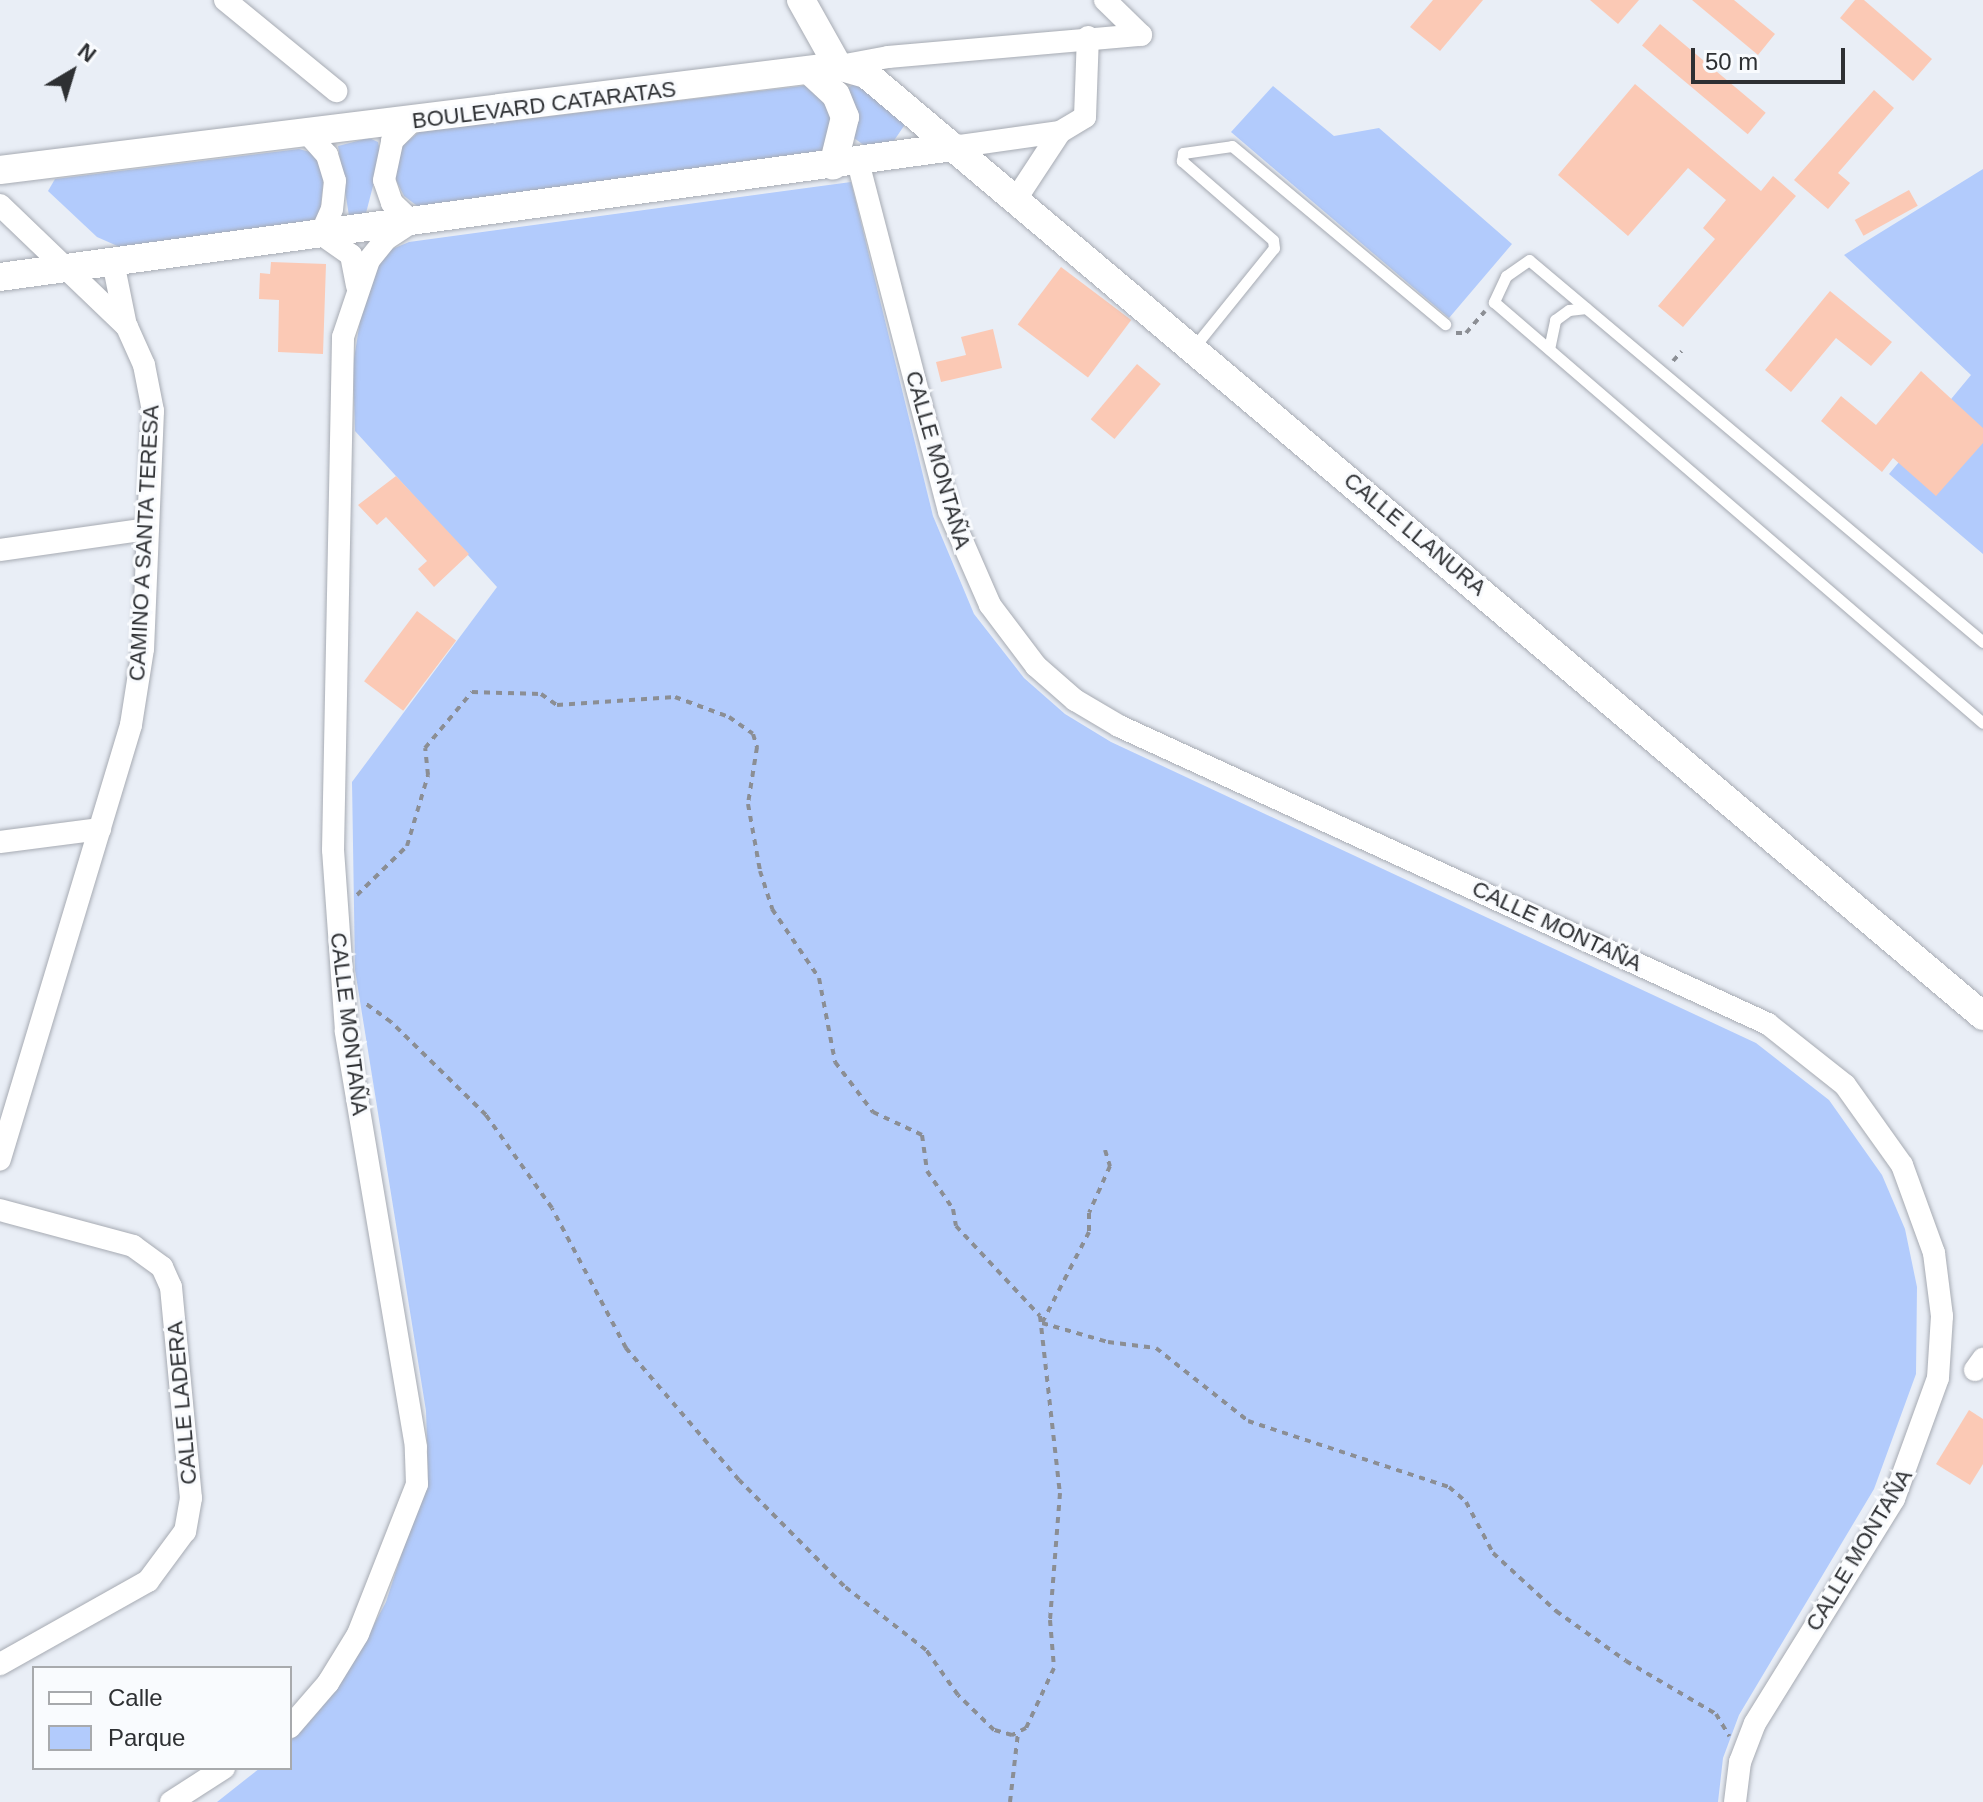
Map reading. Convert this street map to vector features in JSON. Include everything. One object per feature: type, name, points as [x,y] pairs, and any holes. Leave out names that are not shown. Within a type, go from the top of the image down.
[{"type":"street","points":[[225,0],[336,91]]},
{"type":"street","points":[[801,0],[838,66]]},
{"type":"street","name":"BOULEVARD CATARATAS","points":[[0,170],[309,135],[838,66],[1088,37],[1141,35],[1105,0]]},
{"type":"street","points":[[0,277],[846,164],[1060,132],[1085,117],[1088,37]]},
{"type":"street","name":"CALLE LLANURA","points":[[838,66],[866,74],[895,95],[1983,1016]]},
{"type":"street","points":[[810,71],[829,85],[845,117],[846,164]]},
{"type":"street","points":[[411,122],[392,141],[384,180],[392,203],[412,222]]},
{"type":"street","points":[[1016,199],[1060,132]]},
{"type":"street","points":[[309,135],[327,155],[335,181],[332,209],[321,234]]},
{"type":"street","name":"CALLE MONTAÑA","points":[[846,164],[949,511],[990,605],[1036,666],[1075,700],[1119,726],[1768,1024],[1845,1085],[1902,1165],[1926,1223],[1940,1284],[1938,1378],[1894,1499],[1755,1723],[1740,1762],[1735,1802]]},
{"type":"street","name":"CAMINO A SANTA TERESA","points":[[0,205],[127,327],[144,365],[153,411],[138,689],[100,829],[9,1100],[0,1160]]},
{"type":"street","name":"CALLE MONTAÑA","points":[[292,1725],[328,1683],[358,1634],[417,1484],[414,1431],[350,1059],[335,912],[340,364],[357,286],[377,249],[412,222]]},
{"type":"street","points":[[321,234],[351,255],[357,286]]},
{"type":"street","points":[[113,262],[127,327]]},
{"type":"street","points":[[0,550],[147,529]]},
{"type":"street","points":[[0,842],[100,829]]},
{"type":"street","name":"CALLE LADERA","points":[[0,1210],[133,1246],[162,1267],[171,1287],[191,1498],[185,1531],[148,1581],[0,1664]]},
{"type":"street","points":[[171,1802],[221,1770]]},
{"type":"lane","points":[[1194,347],[1274,248],[1273,240],[1182,161],[1183,153],[1232,146],[1445,324]]},
{"type":"lane","points":[[1983,642],[1529,260],[1506,276],[1494,302],[1983,723]]},
{"type":"lane","points":[[1549,349],[1555,320],[1569,310],[1586,308]]},
{"type":"path","points":[[1445,324],[1466,333],[1494,302]]},
{"type":"path","points":[[355,897],[407,846],[428,775],[425,748],[472,692],[541,694],[557,705],[675,697],[748,729],[757,747],[748,804],[760,871],[772,909],[819,978],[835,1062],[873,1112],[922,1135],[927,1171],[953,1209],[956,1226],[1031,1301],[1042,1323],[1060,1493],[1050,1620],[1054,1668],[1031,1721],[1018,1733],[1010,1802]]},
{"type":"path","points":[[359,1000],[391,1022],[486,1115],[552,1208],[626,1348],[730,1469],[844,1586],[926,1650],[958,1695],[994,1730],[1018,1733]]},
{"type":"path","points":[[1042,1323],[1089,1232],[1089,1213],[1110,1166],[1105,1150]]},
{"type":"path","points":[[1042,1323],[1108,1342],[1156,1348],[1248,1421],[1449,1487],[1466,1502],[1493,1553],[1556,1611],[1626,1661],[1716,1714],[1730,1736]]},
{"type":"green space","points":[[857,81],[906,123],[893,142],[865,146],[854,138],[846,90]]},
{"type":"green space","points":[[819,84],[832,105],[834,154],[420,208],[404,196],[395,178],[402,146],[419,132]]},
{"type":"green space","points":[[1273,86],[1334,136],[1379,128],[1512,244],[1449,318],[1231,132]]},
{"type":"green space","points":[[369,138],[378,142],[381,155],[366,213],[349,216],[338,146]]},
{"type":"green space","points":[[299,149],[314,153],[325,166],[319,222],[122,248],[97,237],[48,191],[55,179]]},
{"type":"green space","points":[[1983,169],[1983,554],[1889,474],[1971,375],[1844,255]]},
{"type":"green space","points":[[851,182],[933,516],[974,614],[1024,678],[1065,714],[1111,742],[1756,1043],[1829,1100],[1882,1175],[1905,1229],[1917,1287],[1916,1374],[1874,1489],[1739,1715],[1723,1758],[1718,1802],[217,1802],[257,1770],[292,1770],[292,1740],[354,1662],[386,1602],[428,1472],[426,1411],[355,970],[352,782],[497,587],[355,431],[353,365],[365,290],[376,265],[390,250],[409,242]]},
{"type":"building","points":[[1433,0],[1483,0],[1440,51],[1410,27]]},
{"type":"building","points":[[1590,0],[1639,0],[1618,24]]},
{"type":"building","points":[[1692,0],[1734,0],[1775,34],[1758,55]]},
{"type":"building","points":[[1855,0],[1864,0],[1932,59],[1913,81],[1840,18]]},
{"type":"building","points":[[1660,24],[1766,113],[1748,134],[1642,45]]},
{"type":"building","points":[[1635,84],[1761,191],[1773,176],[1796,196],[1683,327],[1658,306],[1715,239],[1703,228],[1726,200],[1688,168],[1628,236],[1558,175]]},
{"type":"building","points":[[1874,90],[1894,108],[1838,173],[1850,183],[1828,209],[1794,180]]},
{"type":"building","points":[[1909,190],[1918,206],[1864,236],[1855,220]]},
{"type":"building","points":[[271,262],[326,264],[323,354],[278,352],[279,300],[259,299],[260,273],[270,274]]},
{"type":"building","points":[[1061,267],[1131,320],[1088,377],[1018,325]]},
{"type":"building","points":[[1830,291],[1892,342],[1871,366],[1836,338],[1791,392],[1765,370]]},
{"type":"building","points":[[993,329],[1002,368],[941,382],[936,362],[966,355],[961,337]]},
{"type":"building","points":[[1137,364],[1161,384],[1114,439],[1091,419]]},
{"type":"building","points":[[1921,371],[1983,428],[1983,443],[1936,496],[1893,458],[1882,472],[1821,421],[1841,396],[1876,425]]},
{"type":"building","points":[[396,476],[469,554],[434,587],[418,569],[427,561],[386,517],[377,525],[358,505]]},
{"type":"building","points":[[417,611],[456,640],[403,711],[364,681]]},
{"type":"building","points":[[1969,1410],[1983,1419],[1983,1464],[1970,1485],[1936,1464]]}]
